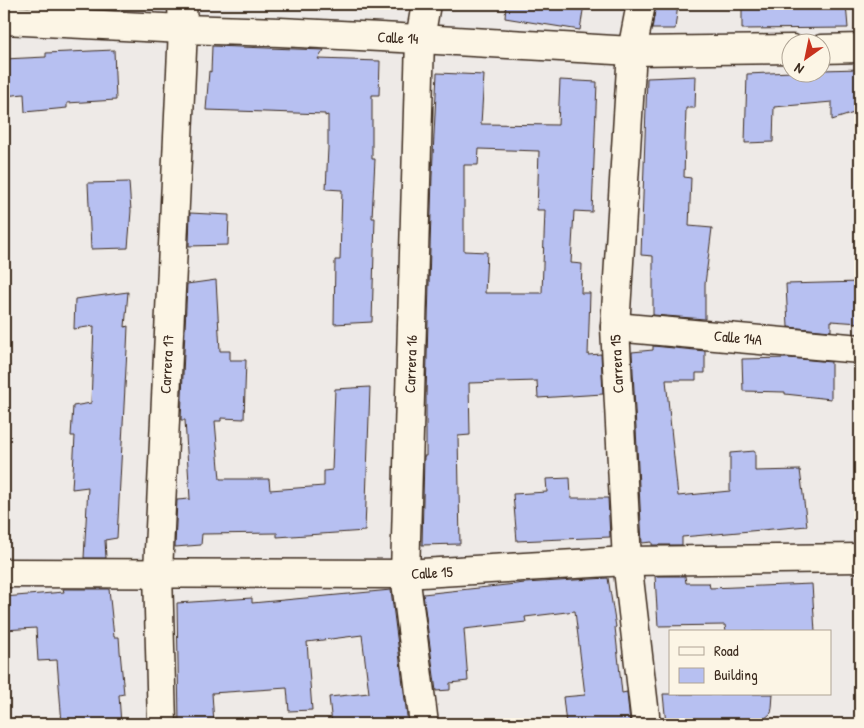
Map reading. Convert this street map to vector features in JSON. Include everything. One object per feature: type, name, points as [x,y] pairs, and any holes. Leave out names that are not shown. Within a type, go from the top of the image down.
[{"type":"street","name":"Carrera 16","points":[[424,724],[406,574],[420,39],[426,4]]},
{"type":"street","name":"Carrera 15","points":[[640,4],[632,51],[615,327],[627,561],[646,724]]},
{"type":"street","name":"Calle 14","points":[[4,20],[183,16],[420,39],[632,51],[782,49]]},
{"type":"street","name":"Carrera 17","points":[[162,724],[158,572],[183,16]]},
{"type":"street","points":[[832,49],[860,48]]},
{"type":"street","name":"Calle 14A","points":[[615,327],[860,349]]},
{"type":"street","name":"Calle 15","points":[[4,573],[406,574],[627,561],[860,558]]},
{"type":"building","points":[[506,4],[584,4],[580,30],[505,18]]},
{"type":"building","points":[[656,4],[678,4],[675,29],[652,29]]},
{"type":"building","points":[[742,4],[846,4],[848,28],[742,29]]},
{"type":"building","points":[[212,46],[324,50],[318,59],[380,61],[379,95],[372,95],[372,159],[375,159],[372,218],[375,218],[372,322],[334,324],[335,260],[340,260],[342,190],[326,189],[328,115],[206,110]]},
{"type":"building","points":[[114,50],[116,100],[67,103],[67,108],[25,112],[24,94],[4,96],[4,59],[46,57],[46,53]]},
{"type":"building","points":[[860,69],[860,111],[832,120],[832,102],[774,107],[773,142],[745,143],[747,74],[782,72],[782,82],[832,82],[832,70]]},
{"type":"building","points":[[437,73],[484,75],[481,124],[558,125],[560,80],[597,82],[592,212],[574,211],[571,263],[582,264],[581,293],[590,293],[588,355],[601,354],[603,394],[538,398],[537,381],[469,383],[470,435],[458,436],[460,544],[422,545],[424,456],[426,456],[432,176]],"holes":[[[479,149],[539,151],[537,210],[545,210],[542,293],[485,293],[487,252],[464,251],[464,165],[478,165]]]},
{"type":"building","points":[[696,76],[695,108],[686,108],[684,177],[691,178],[689,226],[712,228],[705,284],[705,319],[653,315],[653,256],[641,255],[647,78]]},
{"type":"building","points":[[129,182],[131,211],[128,248],[91,249],[88,183]]},
{"type":"building","points":[[190,213],[229,215],[228,245],[189,246]]},
{"type":"building","points":[[216,280],[220,351],[230,351],[230,360],[246,360],[244,419],[221,418],[221,421],[215,421],[220,479],[269,479],[270,490],[324,486],[324,471],[332,470],[335,389],[370,387],[365,531],[277,537],[277,533],[202,534],[201,545],[175,547],[177,500],[190,499],[185,420],[181,420],[187,284]]},
{"type":"building","points":[[860,282],[860,323],[831,321],[831,331],[788,327],[786,284]]},
{"type":"building","points":[[128,292],[125,327],[128,326],[127,349],[117,538],[105,540],[106,558],[84,558],[88,487],[72,489],[75,436],[71,436],[73,406],[91,403],[94,326],[74,329],[75,299]]},
{"type":"building","points":[[653,346],[705,351],[705,373],[696,373],[696,380],[666,380],[678,496],[730,491],[730,453],[755,451],[755,471],[800,470],[807,526],[682,537],[682,545],[642,543],[632,352],[653,350]]},
{"type":"building","points":[[789,358],[831,362],[831,399],[785,394],[785,392],[743,391],[742,359]]},
{"type":"building","points":[[570,478],[571,498],[608,498],[610,537],[517,541],[513,494],[547,492],[546,479]]},
{"type":"building","points":[[655,576],[685,576],[686,583],[709,583],[710,588],[812,584],[815,630],[726,630],[725,625],[658,626]]},
{"type":"building","points":[[608,578],[616,627],[622,693],[627,692],[630,724],[566,724],[563,697],[585,695],[575,611],[525,617],[526,622],[464,629],[468,681],[450,683],[450,690],[436,691],[423,594],[525,583]]},
{"type":"building","points":[[63,589],[109,589],[114,637],[119,637],[124,694],[119,695],[121,724],[62,724],[57,660],[38,661],[36,628],[4,630],[4,597],[64,592]]},
{"type":"building","points":[[391,590],[408,724],[332,724],[329,697],[369,693],[362,635],[307,642],[312,710],[289,711],[287,688],[212,693],[214,724],[179,724],[177,603],[252,598],[252,603]]},
{"type":"building","points":[[663,694],[669,694],[669,696],[773,696],[771,713],[761,722],[752,722],[747,719],[666,724]]}]
